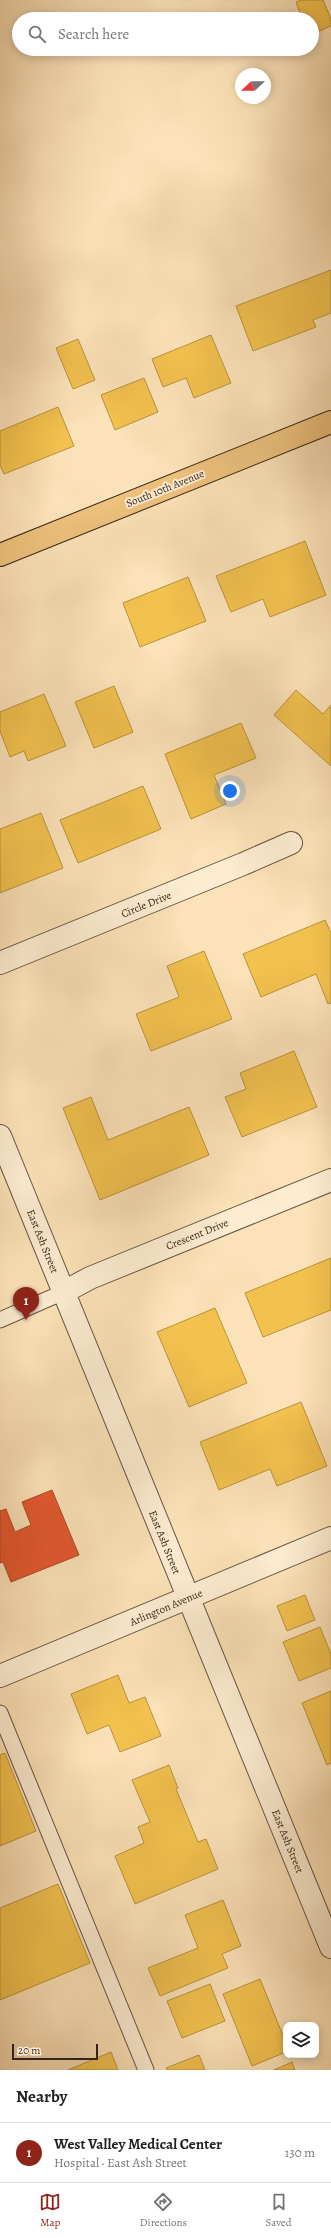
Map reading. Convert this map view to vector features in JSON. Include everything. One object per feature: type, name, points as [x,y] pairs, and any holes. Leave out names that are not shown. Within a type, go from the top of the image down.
[{"type":"main road","name":"South 10th Avenue","points":[[0,555],[331,422]]},
{"type":"street","name":"Circle Drive","points":[[0,963],[291,843]]},
{"type":"street","name":"East Ash Street","points":[[0,1136],[331,1947]]},
{"type":"street","name":"Crescent Drive","points":[[64,1292],[90,1278],[331,1180]]},
{"type":"street","name":"Arlington Avenue","points":[[0,1676],[331,1538]]},
{"type":"lane","points":[[0,1320],[64,1292]]},
{"type":"lane","points":[[0,1713],[146,2070]]},
{"type":"building: Homes","points":[[301,0],[323,0],[331,19],[331,26],[319,31],[319,12],[300,12],[296,2]]},
{"type":"building: Homes","points":[[331,270],[331,313],[313,320],[316,327],[253,351],[236,306]]},
{"type":"building: Homes","points":[[211,335],[231,383],[194,398],[186,378],[163,387],[152,359]]},
{"type":"building: Homes","points":[[78,339],[95,380],[73,389],[56,348]]},
{"type":"building: Homes","points":[[144,378],[158,412],[115,430],[101,395]]},
{"type":"building: Homes","points":[[58,407],[74,446],[4,474],[0,465],[0,431]]},
{"type":"building: Homes","points":[[305,541],[326,595],[270,617],[263,599],[231,612],[216,576]]},
{"type":"building: Homes","points":[[188,577],[206,621],[140,647],[123,603]]},
{"type":"building: Homes","points":[[114,686],[133,732],[94,748],[75,702]]},
{"type":"building: Homes","points":[[296,690],[323,714],[331,705],[331,766],[274,715]]},
{"type":"building: Homes","points":[[44,694],[66,746],[28,761],[24,751],[10,757],[0,731],[0,712]]},
{"type":"building: Homes","points":[[241,723],[256,758],[214,775],[226,804],[191,819],[165,754]]},
{"type":"building: Homes","points":[[143,786],[161,829],[78,863],[60,820]]},
{"type":"building: Homes","points":[[41,813],[63,868],[0,893],[0,829]]},
{"type":"building: Homes","points":[[325,920],[331,933],[331,1003],[328,1004],[316,974],[261,997],[243,954]]},
{"type":"building: Homes","points":[[204,951],[232,1019],[151,1051],[136,1014],[179,997],[167,966]]},
{"type":"building: Homes","points":[[294,1051],[317,1107],[242,1137],[225,1097],[246,1089],[240,1073]]},
{"type":"building: Homes","points":[[91,1097],[108,1140],[189,1107],[209,1155],[100,1200],[63,1108]]},
{"type":"building: Homes","points":[[331,1258],[331,1310],[263,1337],[245,1293]]},
{"type":"building: Homes","points":[[215,1308],[247,1383],[189,1407],[157,1332]]},
{"type":"building: Homes","points":[[301,1402],[327,1466],[277,1486],[270,1469],[219,1490],[200,1442]]},
{"type":"building: Homes","points":[[305,1595],[315,1620],[287,1631],[277,1606]]},
{"type":"building: Homes","points":[[320,1627],[331,1654],[331,1668],[299,1681],[283,1642]]},
{"type":"building: Homes","points":[[118,1675],[129,1703],[145,1697],[161,1736],[120,1752],[109,1725],[87,1734],[71,1694]]},
{"type":"building: Homes","points":[[331,1691],[331,1763],[327,1765],[302,1703]]},
{"type":"building: Homes","points":[[5,1753],[36,1831],[0,1846],[0,1755]]},
{"type":"building: Homes","points":[[169,1765],[178,1788],[176,1789],[198,1842],[206,1839],[218,1869],[135,1904],[115,1856],[144,1843],[138,1827],[150,1822],[132,1780]]},
{"type":"building: Homes","points":[[58,1884],[90,1963],[0,2000],[0,1908]]},
{"type":"building: Homes","points":[[223,1900],[241,1946],[222,1954],[228,1968],[160,1996],[148,1968],[198,1948],[185,1915]]},
{"type":"building: Homes","points":[[260,1979],[283,2036],[283,2053],[252,2066],[223,1994]]},
{"type":"building: Homes","points":[[210,1984],[225,2021],[182,2038],[167,2001]]},
{"type":"building: Homes","points":[[111,2052],[118,2070],[68,2070]]},
{"type":"building: Homes","points":[[199,2055],[205,2070],[167,2070],[166,2068]]},
{"type":"building: Homes","points":[[292,2062],[295,2070],[274,2070]]},
{"type":"building: Shops","points":[[52,1490],[79,1555],[11,1582],[3,1562],[0,1563],[0,1511],[6,1509],[15,1532],[31,1525],[22,1502]]},
{"type":"place","name":"West Valley Medical Center","points":[[26,1320]]}]
